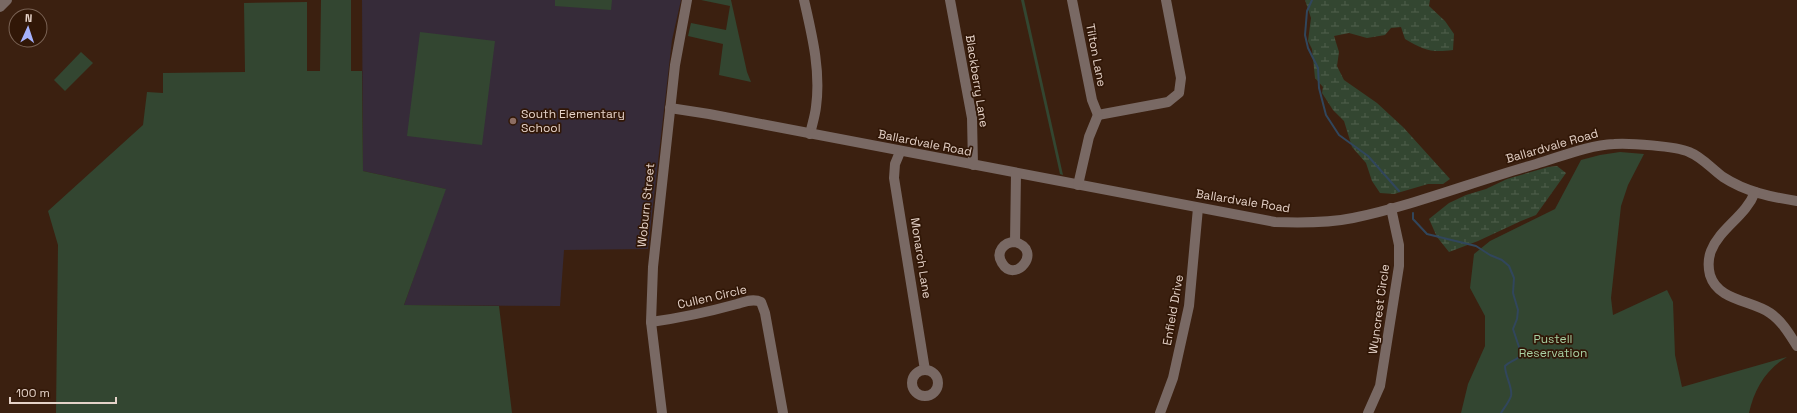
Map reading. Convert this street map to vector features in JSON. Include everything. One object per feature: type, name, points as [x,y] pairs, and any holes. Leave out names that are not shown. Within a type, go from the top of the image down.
[{"type":"street","points":[[0,7],[7,0]]},
{"type":"street","name":"Woburn Street","points":[[662,413],[651,322],[653,267],[675,65],[687,0]]},
{"type":"street","points":[[804,0],[813,41],[817,79],[817,105],[810,134]]},
{"type":"street","name":"Blackberry Lane","points":[[950,0],[972,118],[973,165]]},
{"type":"street","name":"Tilton Lane","points":[[1072,0],[1092,100],[1098,115]]},
{"type":"street","points":[[1078,185],[1089,137],[1098,115],[1168,102],[1179,93],[1181,78],[1166,0]]},
{"type":"street","name":"Ballardvale Road","points":[[670,108],[1270,221],[1297,223],[1353,218],[1428,198],[1485,179],[1592,147],[1615,144],[1661,147],[1689,152],[1742,188],[1797,201]]},
{"type":"street","name":"Monarch Lane","points":[[900,152],[895,164],[894,178],[925,370]]},
{"type":"street","points":[[1015,242],[1016,173]]},
{"type":"street","points":[[1754,192],[1750,204],[1716,242],[1710,256],[1710,274],[1715,285],[1726,294],[1759,307],[1775,316],[1797,346]]},
{"type":"street","name":"Enfield Drive","points":[[1160,413],[1173,378],[1190,306],[1198,208]]},
{"type":"street","name":"Wyncrest Circle","points":[[1368,413],[1380,386],[1399,266],[1399,245],[1391,208]]},
{"type":"street","name":"Cullen Circle","points":[[651,322],[698,314],[746,302],[761,302],[766,313],[783,413]]},
{"type":"shaded area","name":"South Elementary School","points":[[362,0],[681,0],[672,40],[648,249],[564,250],[560,306],[404,305],[445,189],[363,171]]},
{"type":"green space","points":[[321,0],[351,0],[351,71],[362,71],[363,171],[446,189],[404,305],[499,306],[512,413],[56,413],[58,245],[48,211],[143,125],[147,92],[163,93],[163,73],[245,72],[244,3],[307,2],[307,71],[320,71]]},
{"type":"green space","points":[[555,0],[612,0],[611,10],[555,6]]},
{"type":"green space","points":[[701,0],[731,0],[747,72],[751,82],[719,75],[723,44],[688,36],[691,23],[726,30],[730,6]]},
{"type":"green space","points":[[1021,0],[1024,0],[1063,175],[1060,174]]},
{"type":"green space","points":[[1305,0],[1430,0],[1429,6],[1445,21],[1454,34],[1453,50],[1433,51],[1417,46],[1405,39],[1401,27],[1391,28],[1385,35],[1367,38],[1349,33],[1334,36],[1339,52],[1337,66],[1344,80],[1377,103],[1403,127],[1450,179],[1443,184],[1428,184],[1394,194],[1380,193],[1372,181],[1366,163],[1352,147],[1344,121],[1333,110],[1322,93],[1323,87],[1315,78],[1312,49],[1308,41],[1311,18]]},
{"type":"green space","points":[[420,32],[495,41],[482,145],[407,136]]},
{"type":"green space","points":[[81,52],[93,63],[65,91],[54,80]]},
{"type":"green space","name":"Pustell Reservation","points":[[1620,152],[1644,154],[1628,185],[1621,206],[1611,298],[1613,315],[1667,290],[1673,302],[1675,355],[1682,387],[1787,357],[1773,368],[1762,381],[1754,396],[1749,413],[1461,413],[1468,384],[1485,346],[1485,316],[1470,288],[1474,254],[1490,241],[1555,209],[1581,160]]},
{"type":"green space","points":[[1557,166],[1566,173],[1536,215],[1478,241],[1449,252],[1437,237],[1429,219],[1449,203],[1466,195],[1486,189],[1507,179],[1548,167]]},
{"type":"waterway","points":[[1312,0],[1307,11],[1305,35],[1308,48],[1318,68],[1319,88],[1326,115],[1339,135],[1368,156],[1399,191]]},
{"type":"waterway","points":[[1413,213],[1413,219],[1427,234],[1476,246],[1490,255],[1502,260],[1509,266],[1514,278],[1513,293],[1518,310],[1517,319],[1513,329],[1519,347],[1519,357],[1505,366],[1511,396],[1501,413]]},
{"type":"place","name":"South Elementary School","points":[[513,121]]}]
